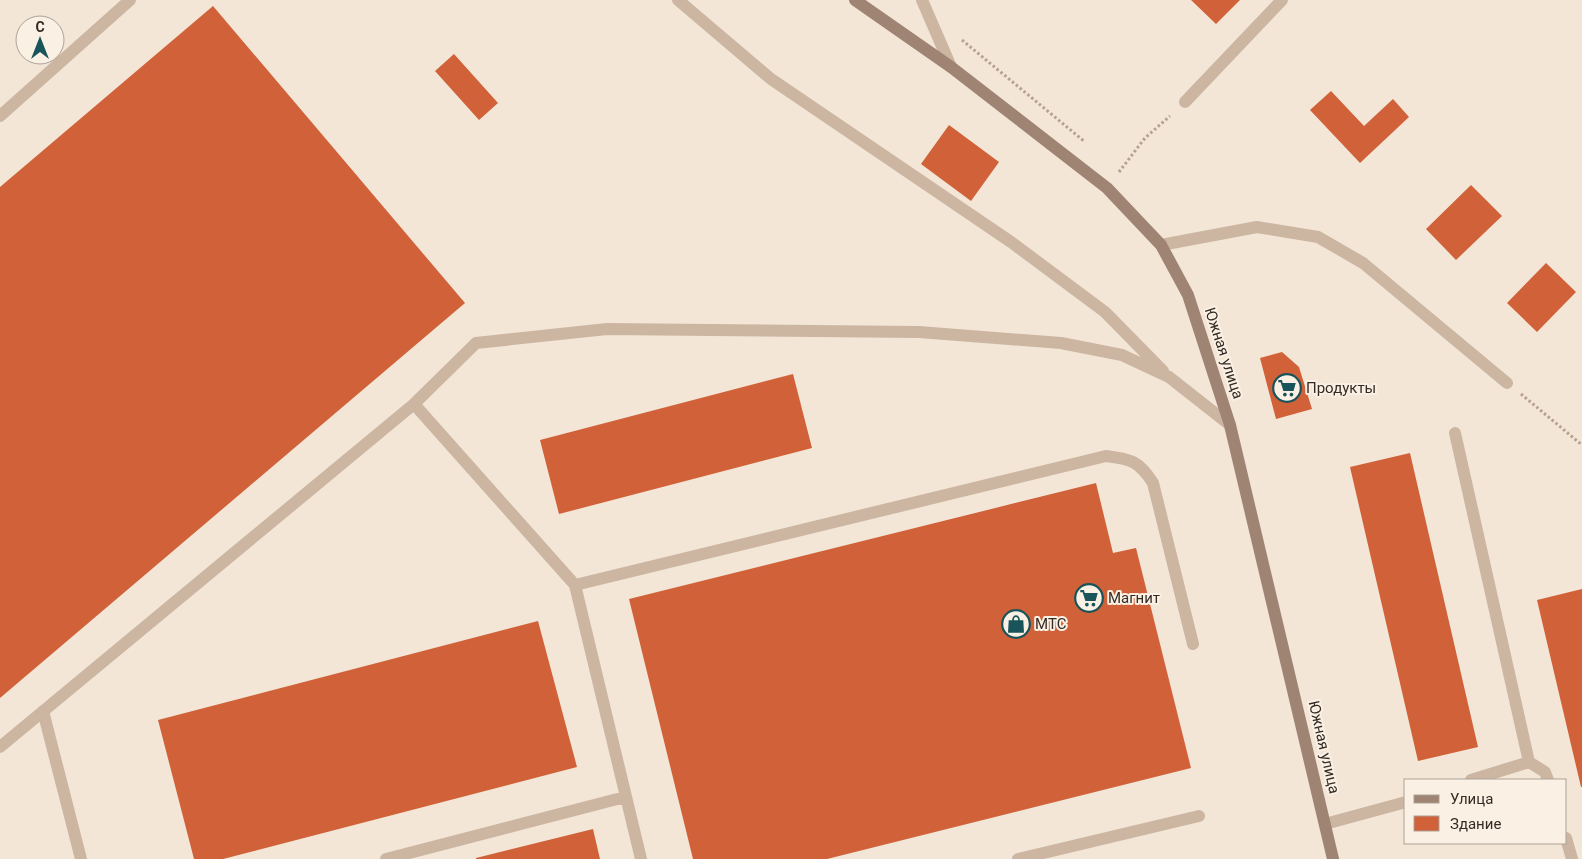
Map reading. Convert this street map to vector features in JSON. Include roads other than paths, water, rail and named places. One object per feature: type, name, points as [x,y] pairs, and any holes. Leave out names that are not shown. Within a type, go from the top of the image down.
[{"type":"street","points":[[0,116],[130,0]]},
{"type":"street","points":[[678,0],[771,78],[1015,245],[1105,312],[1169,377],[1230,425]]},
{"type":"street","name":"Южная улица","points":[[855,0],[951,67],[1107,188],[1160,245],[1188,295],[1230,425],[1333,859]]},
{"type":"street","points":[[922,0],[951,67]]},
{"type":"street","points":[[1185,102],[1282,0]]},
{"type":"street","points":[[1160,245],[1257,227],[1318,236],[1363,263],[1507,383]]},
{"type":"street","points":[[0,747],[414,404],[476,343],[607,328],[919,332],[1000,336],[1061,343],[1122,355],[1169,377]]},
{"type":"street","points":[[414,404],[576,585],[641,859]]},
{"type":"street","points":[[1455,433],[1529,762],[1545,772],[1548,779]]},
{"type":"street","points":[[576,585],[1106,456],[1129,458],[1144,468],[1153,483],[1193,644]]},
{"type":"street","points":[[43,711],[80,859]]},
{"type":"street","points":[[1474,779],[1529,762]]},
{"type":"street","points":[[386,859],[626,797]]},
{"type":"street","points":[[1325,824],[1404,803]]},
{"type":"street","points":[[1018,859],[1199,816]]},
{"type":"street","points":[[1567,842],[1572,859]]},
{"type":"place","name":"Продукты","points":[[1287,388]]},
{"type":"place","name":"Магнит","points":[[1089,598]]},
{"type":"place","name":"МТС","points":[[1016,624]]}]
